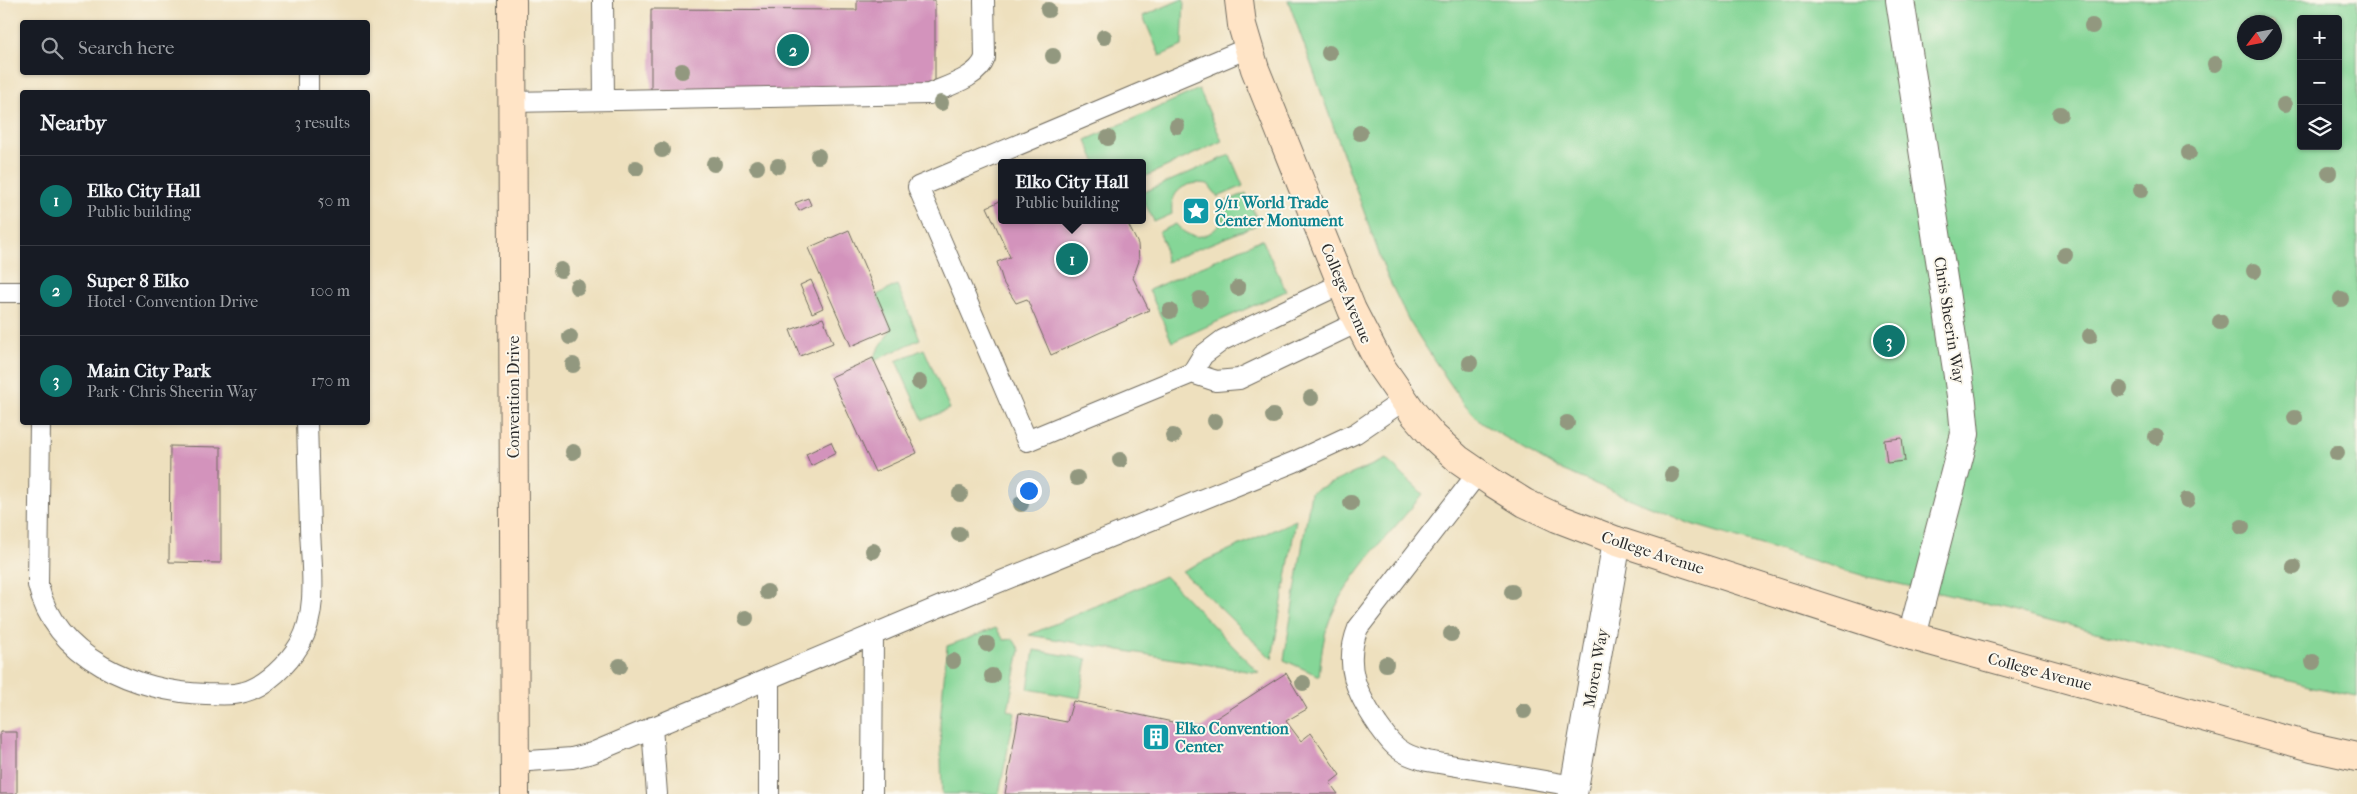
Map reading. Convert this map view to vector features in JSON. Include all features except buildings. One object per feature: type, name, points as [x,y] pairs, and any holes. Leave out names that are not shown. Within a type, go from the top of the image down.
[{"type":"street","name":"Convention Drive","points":[[512,0],[516,794]]},
{"type":"street","name":"College Avenue","points":[[1238,0],[1248,48],[1341,284],[1358,322],[1382,368],[1404,400],[1433,436],[1478,473],[1525,504],[1617,541],[1912,636],[2312,747],[2357,757]]},
{"type":"street","name":"Chris Sheerin Way","points":[[1900,0],[1962,402],[1965,434],[1912,636]]},
{"type":"street","name":"Moren Way","points":[[1574,790],[1617,541]]},
{"type":"lane","points":[[603,0],[604,99]]},
{"type":"lane","points":[[512,102],[929,94],[964,78],[983,64],[985,58],[984,0]]},
{"type":"lane","points":[[1248,48],[918,187],[1027,441],[1192,373],[1203,355],[1223,340],[1341,284]]},
{"type":"lane","points":[[308,75],[308,90]]},
{"type":"lane","points":[[0,292],[20,292]]},
{"type":"lane","points":[[1192,373],[1216,381],[1239,379],[1358,322]]},
{"type":"lane","points":[[515,762],[582,756],[873,634],[1294,462],[1356,433],[1404,400]]},
{"type":"lane","points":[[40,425],[38,585],[51,618],[65,638],[91,659],[132,681],[190,694],[242,693],[264,682],[299,646],[305,634],[312,598],[307,425]]},
{"type":"lane","points":[[1478,473],[1358,628],[1353,640],[1350,660],[1352,675],[1361,698],[1377,724],[1394,746],[1404,753],[1427,761],[1574,790]]},
{"type":"lane","points":[[872,794],[873,634]]},
{"type":"lane","points":[[768,678],[769,794]]},
{"type":"lane","points":[[652,727],[657,794]]},
{"type":"green space","points":[[1184,0],[1182,46],[1160,56],[1143,16]]},
{"type":"green space","points":[[1288,0],[2357,0],[2357,696],[2313,687],[1970,600],[1868,577],[1691,524],[1557,468],[1481,423],[1462,401],[1409,321],[1387,276]]},
{"type":"green space","points":[[1199,89],[1222,141],[1146,176],[1146,159],[1094,159],[1086,140]]},
{"type":"green space","points":[[1230,155],[1243,186],[1218,197],[1208,184],[1200,183],[1186,186],[1176,193],[1173,199],[1172,214],[1154,222],[1146,206],[1146,191]]},
{"type":"green space","points":[[1246,193],[1259,224],[1166,262],[1164,243],[1159,232],[1176,224],[1188,234],[1194,236],[1206,235],[1223,220],[1221,204]]},
{"type":"green space","points":[[1262,239],[1286,291],[1172,342],[1149,290]]},
{"type":"green space","points":[[897,285],[920,339],[874,361],[873,358],[891,329],[877,295]]},
{"type":"green space","points":[[924,349],[950,409],[923,420],[896,361]]},
{"type":"green space","points":[[1386,459],[1423,494],[1360,569],[1338,602],[1326,633],[1319,676],[1284,660],[1311,492]]},
{"type":"green space","points":[[1296,520],[1272,659],[1182,571]]},
{"type":"green space","points":[[1165,576],[1259,673],[1029,635]]},
{"type":"green space","points":[[996,628],[1004,640],[1013,639],[1020,650],[1008,710],[1015,713],[999,794],[942,794],[940,721],[947,646]]},
{"type":"green space","points":[[1034,650],[1087,659],[1080,698],[1028,689]]},
{"type":"place","name":"Super 8 Elko","points":[[793,50]]},
{"type":"place","name":"9/11 World Trade Center Monument","points":[[1196,211]]},
{"type":"place","name":"Elko City Hall","points":[[1072,259]]},
{"type":"place","name":"Main City Park","points":[[1889,341]]},
{"type":"place","name":"Elko Convention Center","points":[[1156,737]]}]
